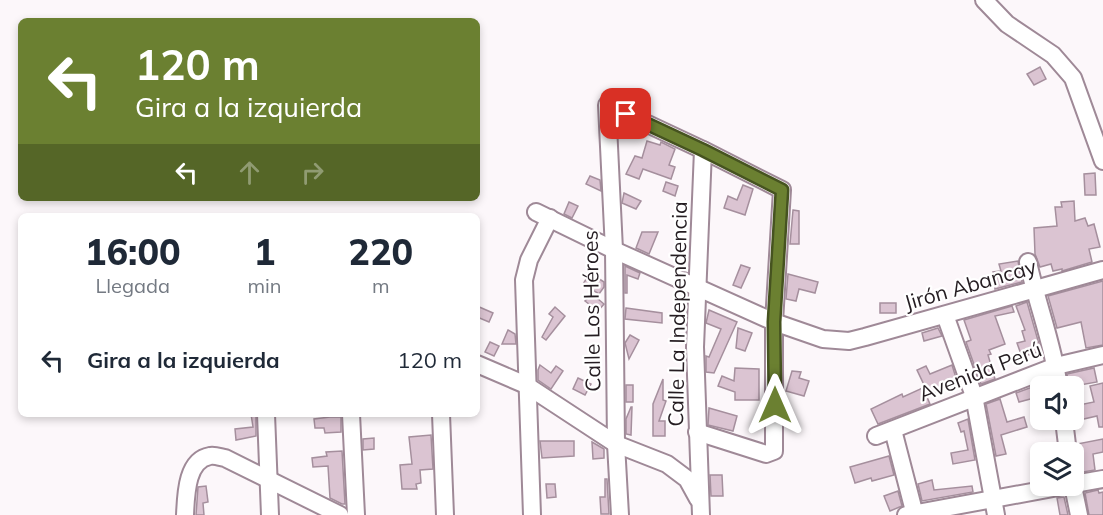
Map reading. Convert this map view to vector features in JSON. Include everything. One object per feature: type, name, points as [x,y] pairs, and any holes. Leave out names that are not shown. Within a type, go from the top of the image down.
[{"type":"street","points":[[984,0],[1006,24],[1053,56],[1073,78],[1103,161]]},
{"type":"street","name":"Calle Los Héroes","points":[[620,515],[616,444],[614,250],[607,105],[703,150]]},
{"type":"street","points":[[697,432],[766,454],[774,451],[774,322],[782,190],[703,150]]},
{"type":"street","name":"Calle La Independencia","points":[[703,150],[694,347],[703,511]]},
{"type":"street","name":"Jirón Abancay","points":[[526,385],[524,280],[543,215],[614,250],[774,322],[823,339],[849,340],[1103,270]]},
{"type":"street","points":[[1028,262],[1057,376]]},
{"type":"street","points":[[945,315],[974,396],[994,507]]},
{"type":"street","name":"Avenida Perú","points":[[876,436],[1056,366],[1103,355]]},
{"type":"street","points":[[480,365],[526,385],[616,444],[667,464],[687,479],[703,511]]},
{"type":"street","points":[[526,385],[532,515]]},
{"type":"street","points":[[266,417],[270,515]]},
{"type":"street","points":[[351,417],[356,515]]},
{"type":"street","points":[[441,417],[445,515]]},
{"type":"street","points":[[893,430],[912,514],[994,507],[1031,496]]},
{"type":"street","points":[[185,515],[190,475],[201,460],[211,455],[225,458],[340,515]]},
{"type":"street","points":[[1084,483],[1103,479]]},
{"type":"street","points":[[1075,496],[1079,515]]},
{"type":"building","points":[[1040,67],[1046,79],[1034,85],[1027,74]]},
{"type":"building","points":[[647,141],[660,145],[661,142],[675,149],[669,165],[675,167],[671,179],[643,169],[639,179],[626,174],[635,156],[642,158]]},
{"type":"building","points":[[1095,173],[1096,195],[1085,195],[1084,174]]},
{"type":"building","points":[[590,176],[600,180],[601,191],[586,184]]},
{"type":"building","points":[[666,182],[678,186],[675,196],[663,191]]},
{"type":"building","points":[[743,185],[753,189],[745,215],[724,208],[728,196],[737,200]]},
{"type":"building","points":[[624,193],[641,201],[636,209],[622,203]]},
{"type":"building","points":[[1074,201],[1075,221],[1085,218],[1088,226],[1094,224],[1100,247],[1089,249],[1092,262],[1062,271],[1062,269],[1053,271],[1051,264],[1040,267],[1035,254],[1034,228],[1057,226],[1055,207],[1062,207],[1061,202]]},
{"type":"building","points":[[569,202],[578,206],[572,218],[564,214]]},
{"type":"building","points":[[793,210],[799,211],[799,244],[790,244]]},
{"type":"building","points":[[642,232],[658,232],[649,254],[636,248]]},
{"type":"building","points":[[1018,261],[1022,282],[995,289],[993,272],[1001,271],[999,264]]},
{"type":"building","points":[[741,265],[750,268],[741,288],[733,285]]},
{"type":"building","points":[[625,266],[640,273],[638,279],[627,275],[627,293],[625,293]]},
{"type":"building","points":[[590,273],[604,282],[604,287],[599,294],[583,284]]},
{"type":"building","points":[[788,274],[818,282],[815,293],[799,289],[796,301],[786,299]]},
{"type":"building","points":[[1103,281],[1103,345],[1086,348],[1081,322],[1057,328],[1048,296]]},
{"type":"building","points":[[592,294],[604,304],[598,311],[585,301]]},
{"type":"building","points":[[1027,302],[1041,351],[1022,357],[1017,343],[1025,341],[1022,331],[1025,330],[1016,306]]},
{"type":"building","points":[[880,303],[896,303],[896,313],[880,313]]},
{"type":"building","points":[[1012,306],[1014,312],[995,316],[1005,344],[989,350],[991,354],[988,355],[995,379],[981,384],[966,342],[971,340],[964,320]]},
{"type":"building","points":[[480,307],[493,313],[489,322],[480,318]]},
{"type":"building","points":[[555,307],[565,316],[546,340],[542,337],[553,317],[549,314]]},
{"type":"building","points":[[626,308],[662,313],[662,323],[625,319]]},
{"type":"building","points":[[709,310],[737,322],[714,373],[706,372],[706,356],[709,357],[721,329],[706,323]]},
{"type":"building","points":[[738,328],[752,333],[745,351],[736,348]]},
{"type":"building","points":[[938,328],[942,336],[924,341],[922,333]]},
{"type":"building","points":[[508,330],[515,334],[516,344],[502,344]]},
{"type":"building","points":[[630,335],[639,340],[629,359],[625,343]]},
{"type":"building","points":[[490,342],[499,346],[494,356],[485,352]]},
{"type":"building","points":[[540,365],[551,373],[556,366],[563,371],[551,389],[538,380]]},
{"type":"building","points":[[952,365],[957,381],[937,389],[939,391],[927,397],[930,404],[878,424],[871,409],[902,394],[903,397],[925,387],[917,370],[926,366],[930,374]]},
{"type":"building","points":[[735,368],[759,369],[759,400],[735,400],[735,392],[718,386],[722,376],[734,381]]},
{"type":"building","points":[[1094,368],[1097,382],[1084,384],[1084,376],[1067,376],[1067,374]]},
{"type":"building","points":[[792,371],[801,372],[799,378],[809,381],[804,396],[786,391]]},
{"type":"building","points":[[578,378],[591,384],[585,395],[573,389]]},
{"type":"building","points":[[663,379],[663,400],[666,401],[659,421],[665,421],[665,436],[653,436],[653,404]]},
{"type":"building","points":[[1103,383],[1103,427],[1099,427],[1097,416],[1084,419],[1084,404],[1094,402],[1090,386]]},
{"type":"building","points":[[626,385],[633,385],[633,402],[626,402]]},
{"type":"building","points":[[1030,388],[1030,399],[1019,402],[1016,393]]},
{"type":"building","points":[[1000,399],[1007,422],[1024,417],[1027,427],[1001,435],[1006,454],[996,456],[986,404]]},
{"type":"building","points":[[631,407],[631,435],[626,434],[626,419]]},
{"type":"building","points":[[709,408],[737,416],[733,431],[708,425]]},
{"type":"building","points":[[251,417],[256,417],[256,436],[236,440],[235,429],[253,427]]},
{"type":"building","points":[[341,417],[341,432],[325,433],[324,428],[315,428],[314,419]]},
{"type":"building","points":[[968,419],[975,460],[953,464],[951,453],[968,450],[964,431],[961,432],[958,423]]},
{"type":"building","points":[[431,435],[433,469],[420,470],[421,483],[416,484],[417,489],[402,489],[400,465],[412,464],[409,437]]},
{"type":"building","points":[[374,438],[374,449],[363,450],[363,439]]},
{"type":"building","points":[[1103,439],[1103,452],[1093,454],[1095,470],[1084,472],[1084,443]]},
{"type":"building","points":[[540,441],[574,441],[574,456],[542,458]]},
{"type":"building","points":[[592,442],[604,449],[604,458],[593,459]]},
{"type":"building","points":[[342,451],[345,504],[330,498],[328,466],[313,467],[312,458],[327,456],[326,452]]},
{"type":"building","points":[[889,456],[894,475],[855,483],[850,467]]},
{"type":"building","points":[[710,475],[722,475],[723,496],[711,496]]},
{"type":"building","points":[[605,479],[607,479],[609,514],[601,514],[600,497],[605,497]]},
{"type":"building","points":[[932,480],[934,490],[972,486],[973,492],[922,501],[918,484]]},
{"type":"building","points":[[546,484],[555,484],[556,497],[547,498]]},
{"type":"building","points":[[206,486],[208,502],[203,503],[204,515],[196,515],[198,487]]},
{"type":"building","points":[[1098,490],[1099,493],[1103,492],[1103,515],[1089,515],[1085,493]]},
{"type":"building","points":[[898,491],[902,506],[890,511],[884,496]]},
{"type":"building","points":[[1064,497],[1068,515],[1060,515],[1057,498]]},
{"type":"route","points":[[626,114],[782,190],[774,322],[775,405]]}]
